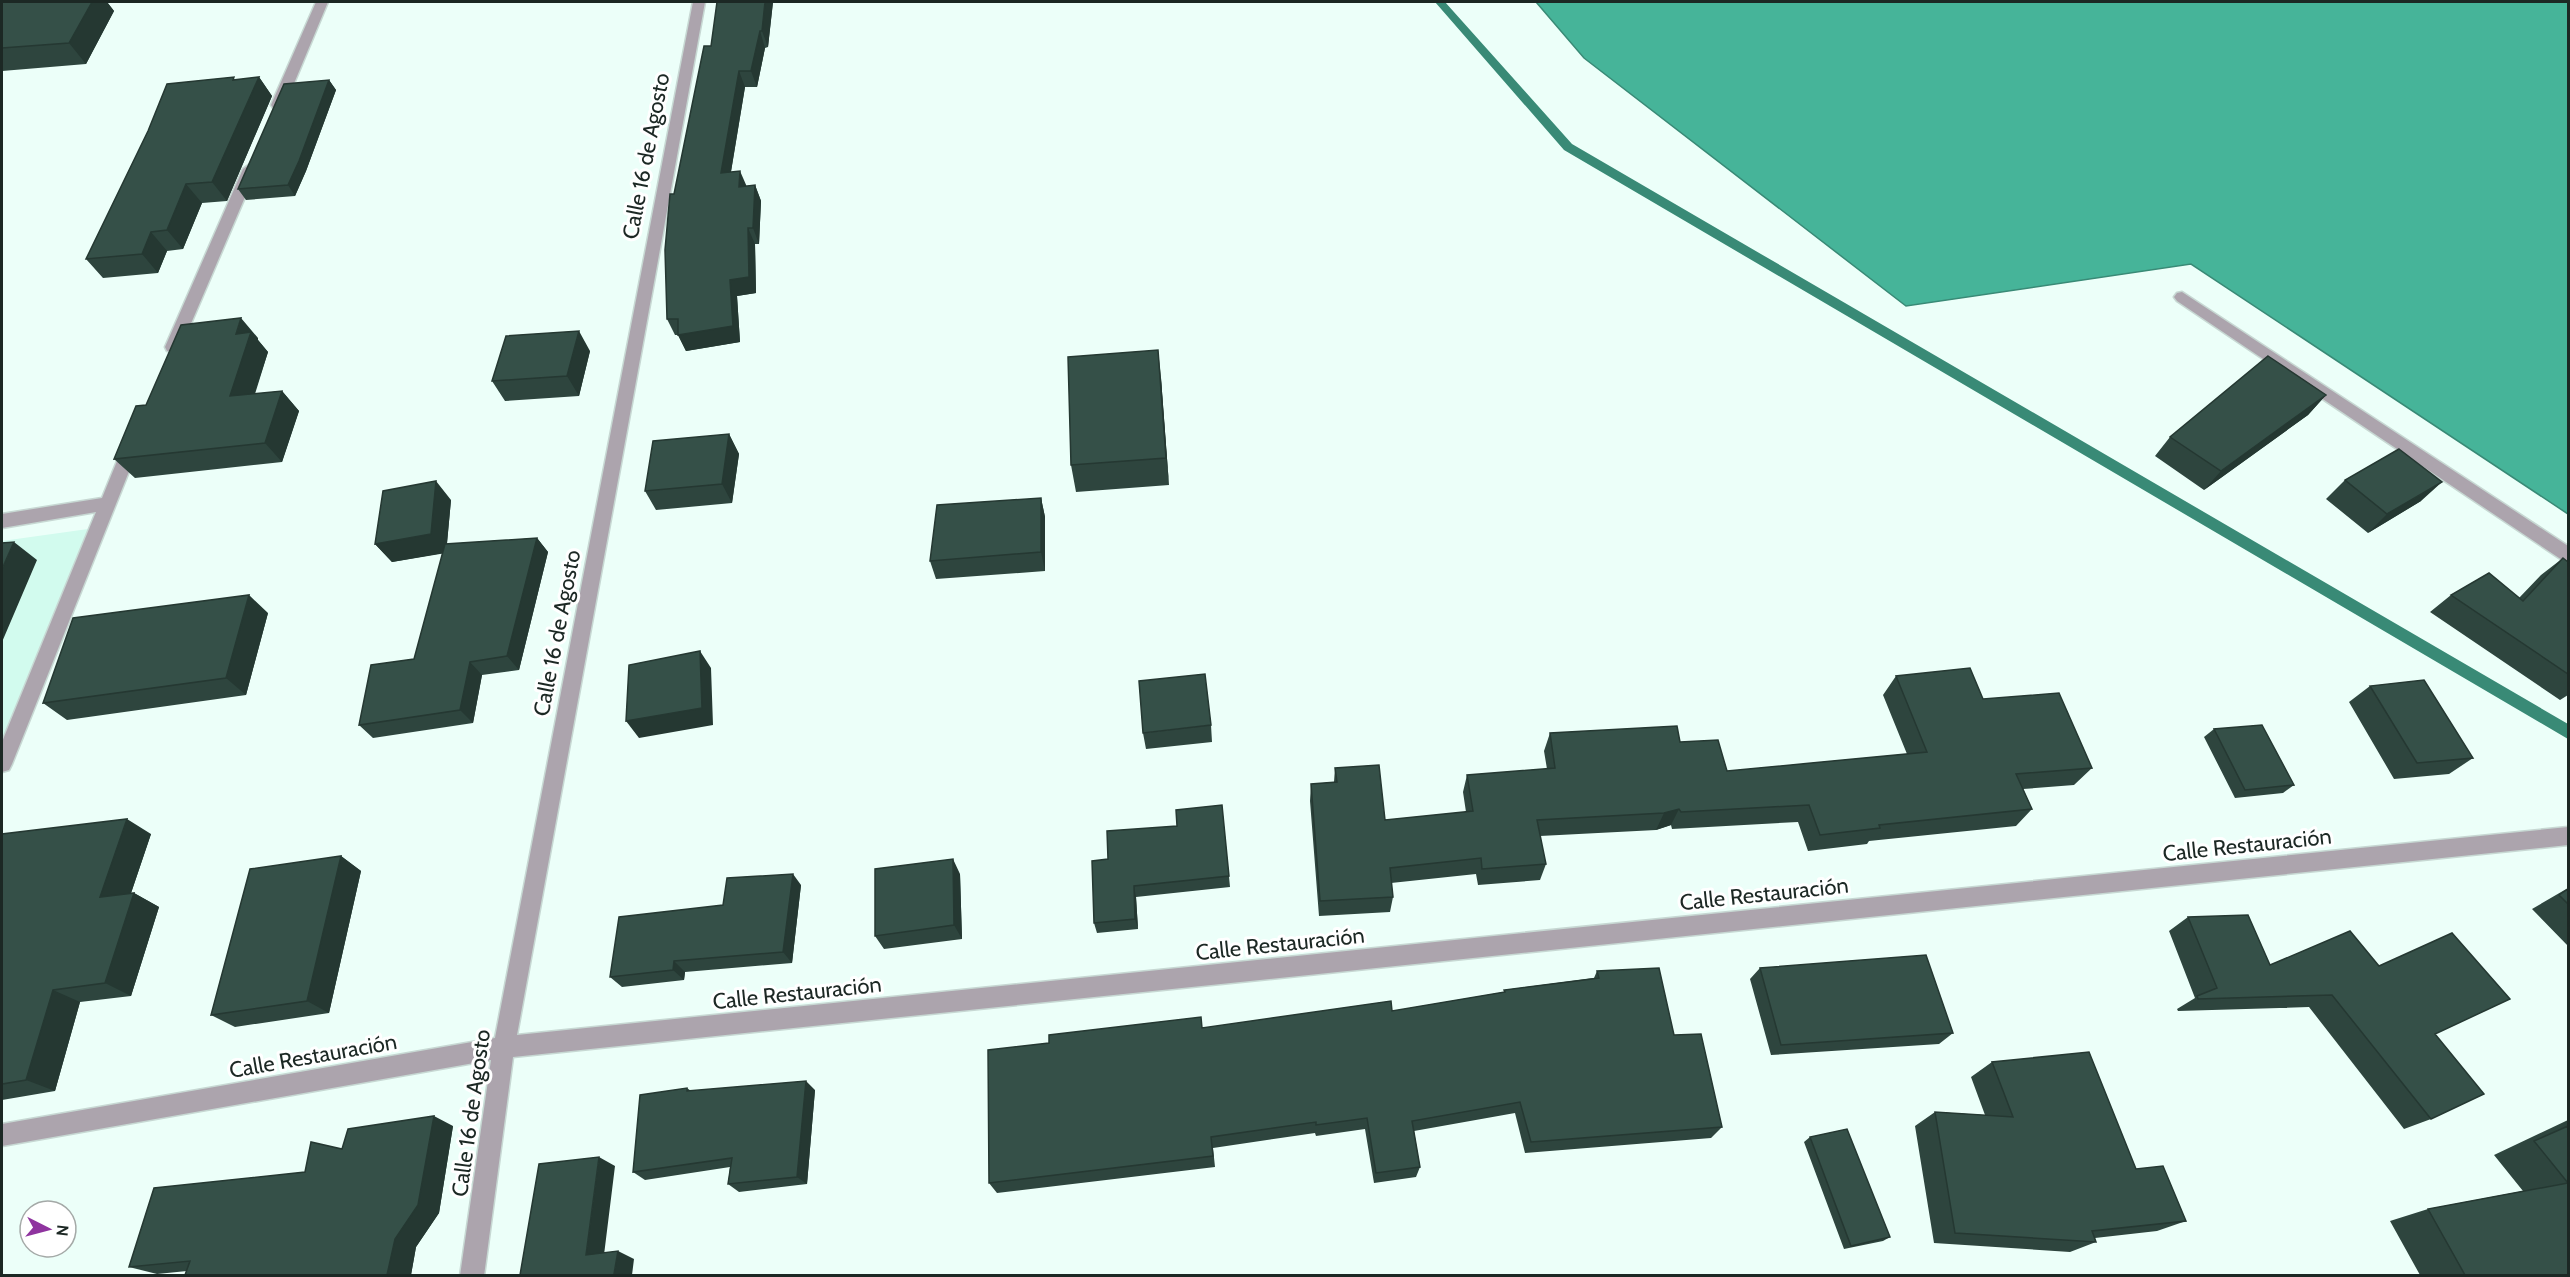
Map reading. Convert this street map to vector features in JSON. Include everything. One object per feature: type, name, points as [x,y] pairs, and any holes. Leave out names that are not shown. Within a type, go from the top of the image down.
[{"type":"street","points":[[270,122],[322,2]]},
{"type":"street","name":"Calle 16 de Agosto","points":[[471,1275],[504,1047],[699,2]]},
{"type":"street","points":[[167,362],[256,154]]},
{"type":"street","points":[[2182,297],[2568,555]]},
{"type":"street","points":[[2,764],[106,504],[139,428]]},
{"type":"street","points":[[2,521],[106,504]]},
{"type":"street","name":"Calle Restauración","points":[[2,1135],[504,1047],[2568,836]]},
{"type":"shaded area","points":[[1536,2],[2568,2],[2568,514],[2191,264],[1906,306],[1584,58]]},
{"type":"shaded area","points":[[88,529],[2,739],[2,541]]},
{"type":"building","points":[[2,2],[92,2],[69,43],[2,48]]},
{"type":"building","points":[[717,2],[765,2],[762,31],[760,31],[751,71],[739,71],[721,173],[740,171],[739,187],[755,185],[753,228],[748,228],[749,277],[730,280],[733,326],[678,335],[678,319],[667,319],[665,250],[670,194],[674,194],[704,46],[711,46]]},
{"type":"building","points":[[234,77],[233,80],[259,77],[212,182],[186,184],[167,230],[151,232],[142,254],[86,259],[148,131],[167,84]]},
{"type":"building","points":[[329,80],[288,185],[238,189],[284,84]]},
{"type":"building","points":[[241,318],[236,334],[251,332],[230,396],[282,391],[265,443],[114,459],[136,406],[146,405],[181,325]]},
{"type":"building","points":[[579,331],[567,376],[492,381],[506,336]]},
{"type":"building","points":[[1158,350],[1166,458],[1071,465],[1068,357]]},
{"type":"building","points":[[2268,356],[2326,395],[2221,471],[2170,437]]},
{"type":"building","points":[[729,434],[722,484],[645,491],[653,441]]},
{"type":"building","points":[[2399,449],[2442,482],[2387,514],[2345,480]]},
{"type":"building","points":[[436,481],[431,534],[375,544],[383,491]]},
{"type":"building","points":[[1041,498],[1041,552],[930,561],[937,505]]},
{"type":"building","points":[[537,538],[507,656],[470,662],[460,710],[359,725],[371,665],[414,659],[445,544]]},
{"type":"building","points":[[14,542],[2,569],[2,543]]},
{"type":"building","points":[[2563,558],[2568,562],[2568,674],[2451,595],[2489,573],[2523,601]]},
{"type":"building","points":[[249,595],[226,678],[43,703],[73,618]]},
{"type":"building","points":[[700,651],[702,708],[626,721],[629,665]]},
{"type":"building","points":[[1970,668],[1983,699],[2059,693],[2092,768],[2016,774],[2032,809],[1879,825],[1880,828],[1820,835],[1809,805],[1681,812],[1679,809],[1664,813],[1537,820],[1546,864],[1482,869],[1481,858],[1390,868],[1393,897],[1320,901],[1311,784],[1337,782],[1335,768],[1379,765],[1385,820],[1473,811],[1467,775],[1555,768],[1550,733],[1677,726],[1680,742],[1718,740],[1727,771],[1927,752],[1896,676]]},
{"type":"building","points":[[1205,674],[1211,725],[1143,733],[1139,681]]},
{"type":"building","points":[[2424,680],[2473,758],[2417,763],[2370,686]]},
{"type":"building","points":[[2262,725],[2294,785],[2245,790],[2214,729]]},
{"type":"building","points":[[1222,805],[1229,876],[1134,886],[1135,919],[1094,923],[1092,861],[1108,859],[1107,831],[1177,826],[1176,810]]},
{"type":"building","points":[[127,819],[100,897],[134,893],[105,983],[53,990],[26,1080],[2,1084],[2,834]]},
{"type":"building","points":[[341,856],[307,1001],[211,1015],[250,869]]},
{"type":"building","points":[[953,859],[954,925],[875,936],[875,869]]},
{"type":"building","points":[[793,874],[783,952],[674,961],[673,970],[610,977],[619,917],[723,905],[727,878]]},
{"type":"building","points":[[2568,889],[2568,904],[2559,895]]},
{"type":"building","points":[[2248,915],[2270,965],[2350,931],[2379,966],[2452,933],[2510,999],[2435,1034],[2484,1094],[2431,1119],[2332,995],[2198,999],[2197,996],[2217,988],[2188,917]]},
{"type":"building","points":[[1926,955],[1953,1033],[1781,1045],[1760,968]]},
{"type":"building","points":[[1659,968],[1674,1035],[1701,1034],[1722,1127],[1531,1142],[1520,1102],[1412,1121],[1420,1167],[1376,1173],[1367,1118],[1316,1125],[1316,1122],[1211,1137],[1213,1156],[989,1183],[988,1050],[1049,1043],[1049,1035],[1201,1017],[1202,1028],[1391,1001],[1392,1011],[1505,992],[1504,990],[1599,978],[1597,971]]},
{"type":"building","points":[[2089,1052],[2136,1169],[2163,1166],[2186,1221],[2092,1231],[2096,1242],[1955,1233],[1935,1112],[2013,1117],[1992,1062]]},
{"type":"building","points":[[806,1081],[797,1177],[728,1184],[732,1158],[633,1172],[640,1095],[687,1088],[687,1091]]},
{"type":"building","points":[[434,1116],[418,1205],[395,1239],[387,1275],[185,1275],[190,1261],[129,1267],[154,1188],[305,1172],[311,1142],[342,1149],[348,1129]]},
{"type":"building","points":[[2568,1126],[2568,1183],[2534,1141]]},
{"type":"building","points":[[1847,1129],[1890,1237],[1851,1246],[1810,1137]]},
{"type":"building","points":[[599,1157],[586,1255],[618,1251],[614,1274],[630,1275],[520,1275],[539,1164]]},
{"type":"building","points":[[2568,1183],[2568,1275],[2465,1275],[2428,1209]]},
{"type":"waterway","points":[[1440,2],[1568,147],[2568,732]]}]
